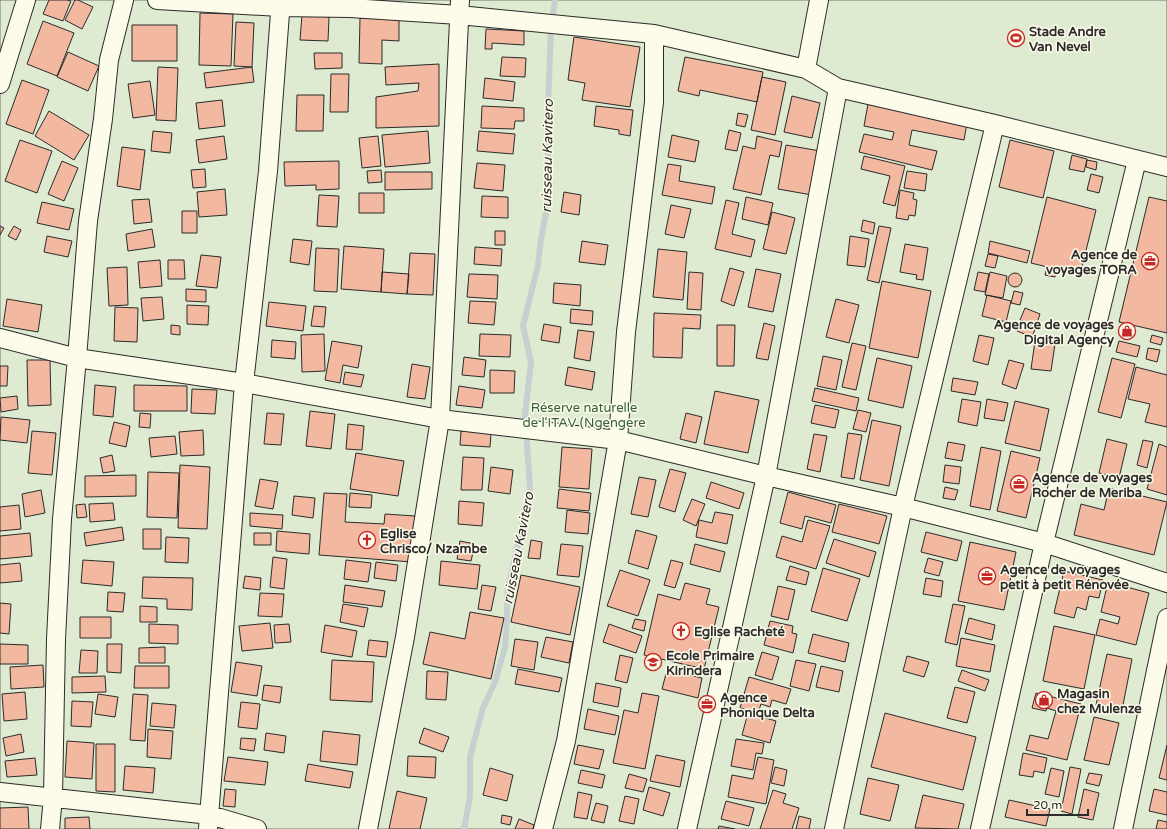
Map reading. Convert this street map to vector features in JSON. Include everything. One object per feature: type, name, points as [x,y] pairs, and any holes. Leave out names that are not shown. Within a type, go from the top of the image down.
[{"type":"street","points":[[0,84],[26,0]]},
{"type":"street","points":[[50,829],[53,797],[56,639],[62,519],[88,221],[103,119],[109,60],[124,0]]},
{"type":"street","points":[[157,0],[350,8],[459,7],[654,34],[806,69],[838,88],[995,124],[1167,167]]},
{"type":"street","points":[[806,69],[819,0]]},
{"type":"street","points":[[209,822],[244,382],[268,171],[281,4]]},
{"type":"street","points":[[368,829],[405,637],[440,419],[459,7]]},
{"type":"street","points":[[543,829],[566,741],[618,440],[626,332],[654,102],[654,34]]},
{"type":"street","points":[[687,829],[766,476],[838,88]]},
{"type":"street","points":[[834,829],[903,507],[995,124]]},
{"type":"street","points":[[980,829],[1044,543],[1137,160]]},
{"type":"street","points":[[0,338],[77,358],[244,382],[440,419],[618,440],[903,507],[1044,543],[1167,583]]},
{"type":"street","points":[[1123,829],[1167,618]]},
{"type":"street","points":[[0,792],[53,797],[257,829]]},
{"type":"green space","name":"Réserve naturelle de l'ITAV (Ngengere","points":[[0,0],[1167,0],[1167,829],[0,829]]},
{"type":"building","points":[[49,0],[71,1],[63,21],[43,14]]},
{"type":"building","points":[[75,0],[93,7],[82,29],[65,20]]},
{"type":"building","points":[[200,13],[233,14],[231,66],[199,65]]},
{"type":"building","points":[[302,15],[329,17],[328,41],[300,40]]},
{"type":"building","points":[[360,18],[399,19],[399,41],[382,40],[382,64],[359,63]]},
{"type":"building","points":[[43,21],[74,33],[57,76],[27,64]]},
{"type":"building","points":[[236,22],[254,23],[252,67],[234,66]]},
{"type":"building","points":[[132,25],[177,25],[177,61],[132,61]]},
{"type":"building","points":[[486,29],[524,31],[524,45],[492,43],[492,49],[485,49]]},
{"type":"building","points":[[574,37],[640,47],[630,107],[582,100],[585,83],[568,80]]},
{"type":"building","points":[[68,52],[99,66],[88,91],[57,77]]},
{"type":"building","points":[[314,53],[342,53],[342,68],[315,69]]},
{"type":"building","points":[[502,57],[526,58],[525,77],[500,76]]},
{"type":"building","points":[[685,57],[763,72],[757,102],[700,90],[699,96],[678,91]]},
{"type":"building","points":[[439,64],[439,126],[376,128],[376,97],[418,91],[419,83],[386,85],[385,67]]},
{"type":"building","points":[[158,67],[178,68],[176,121],[156,120]]},
{"type":"building","points":[[252,67],[254,82],[206,88],[204,73]]},
{"type":"building","points":[[331,74],[349,74],[348,112],[330,112]]},
{"type":"building","points":[[762,77],[786,82],[775,135],[751,130]]},
{"type":"building","points":[[485,78],[515,82],[513,101],[483,98]]},
{"type":"building","points":[[22,80],[49,90],[33,134],[6,124]]},
{"type":"building","points":[[150,81],[155,115],[133,118],[128,84]]},
{"type":"building","points":[[297,95],[324,95],[323,131],[296,131]]},
{"type":"building","points":[[792,96],[820,103],[812,138],[784,132]]},
{"type":"building","points":[[222,100],[225,126],[199,129],[196,103]]},
{"type":"building","points":[[868,104],[967,123],[964,140],[912,130],[909,145],[937,151],[932,170],[859,152],[864,134],[892,140],[894,132],[864,126]]},
{"type":"building","points":[[482,106],[524,108],[524,121],[515,121],[514,129],[481,128]]},
{"type":"building","points":[[596,106],[633,110],[630,136],[619,134],[619,130],[594,126]]},
{"type":"building","points":[[49,111],[89,135],[74,160],[35,136]]},
{"type":"building","points":[[738,113],[748,115],[745,127],[736,125]]},
{"type":"building","points":[[729,130],[741,133],[737,151],[725,149]]},
{"type":"building","points":[[153,131],[172,133],[170,153],[151,151]]},
{"type":"building","points":[[428,131],[430,163],[385,167],[382,135]]},
{"type":"building","points":[[479,131],[515,134],[513,154],[477,151]]},
{"type":"building","points":[[672,135],[699,141],[695,162],[668,157]]},
{"type":"building","points":[[224,136],[227,159],[199,163],[196,140]]},
{"type":"building","points":[[378,136],[381,166],[362,168],[359,138]]},
{"type":"building","points":[[757,136],[782,142],[779,157],[770,155],[761,195],[733,189],[743,146],[755,149]]},
{"type":"building","points":[[20,140],[52,151],[37,193],[5,181]]},
{"type":"building","points":[[1010,140],[1054,151],[1043,198],[999,187]]},
{"type":"building","points":[[786,145],[820,151],[812,195],[778,189]]},
{"type":"building","points":[[122,147],[145,150],[140,190],[117,186]]},
{"type":"building","points":[[1072,155],[1087,159],[1084,172],[1069,169]]},
{"type":"building","points":[[864,156],[905,166],[895,206],[883,203],[890,176],[861,169]]},
{"type":"building","points":[[1087,160],[1097,162],[1096,170],[1086,167]]},
{"type":"building","points":[[62,161],[78,168],[64,201],[48,194]]},
{"type":"building","points":[[339,161],[339,189],[316,190],[316,185],[285,186],[284,162]]},
{"type":"building","points":[[477,163],[505,165],[503,191],[474,188]]},
{"type":"building","points":[[668,164],[681,166],[679,181],[715,187],[712,204],[662,195]]},
{"type":"building","points":[[205,169],[206,187],[193,188],[191,170]]},
{"type":"building","points":[[381,170],[382,182],[368,183],[367,171]]},
{"type":"building","points":[[907,171],[927,174],[925,191],[904,188]]},
{"type":"building","points":[[385,172],[432,172],[432,189],[385,190]]},
{"type":"building","points":[[1091,174],[1103,177],[1099,193],[1087,190]]},
{"type":"building","points":[[225,189],[227,215],[199,217],[197,192]]},
{"type":"building","points":[[900,190],[914,193],[913,199],[917,200],[915,216],[909,215],[908,220],[896,218]]},
{"type":"building","points":[[564,192],[581,195],[579,215],[561,212]]},
{"type":"building","points":[[359,193],[384,193],[384,213],[359,213]]},
{"type":"building","points":[[319,195],[339,196],[337,227],[317,226]]},
{"type":"building","points":[[482,196],[508,197],[508,218],[481,217]]},
{"type":"building","points":[[746,197],[773,203],[768,225],[742,219]]},
{"type":"building","points":[[1047,197],[1096,210],[1080,275],[1031,263]]},
{"type":"building","name":"Agence de voyages TORA","points":[[1149,197],[1167,201],[1167,333],[1119,322]]},
{"type":"building","points":[[149,199],[152,222],[134,224],[132,200]]},
{"type":"building","points":[[726,200],[739,203],[732,234],[755,240],[751,257],[715,249]]},
{"type":"building","points":[[42,202],[74,209],[69,230],[37,223]]},
{"type":"building","points":[[671,205],[691,209],[684,238],[665,234]]},
{"type":"building","points":[[182,211],[197,211],[197,233],[182,233]]},
{"type":"building","points":[[772,212],[795,218],[786,254],[763,249]]},
{"type":"building","points":[[863,220],[875,223],[873,234],[861,231]]},
{"type":"building","points":[[0,226],[4,228],[0,235]]},
{"type":"building","points":[[14,226],[21,230],[16,240],[8,236]]},
{"type":"building","points":[[879,226],[891,228],[879,283],[867,280]]},
{"type":"building","points":[[152,229],[155,247],[128,251],[126,234]]},
{"type":"building","points":[[495,231],[505,231],[505,245],[495,245]]},
{"type":"building","points":[[47,236],[72,241],[68,257],[44,252]]},
{"type":"building","points":[[850,236],[869,239],[865,267],[847,265]]},
{"type":"building","points":[[293,239],[312,241],[309,265],[290,262]]},
{"type":"building","points":[[582,241],[608,245],[605,265],[579,262]]},
{"type":"building","points":[[990,241],[1030,251],[1027,263],[988,253]]},
{"type":"building","points":[[905,244],[928,248],[923,280],[916,279],[917,275],[900,272]]},
{"type":"building","points":[[344,246],[384,249],[381,292],[341,289]]},
{"type":"building","points":[[475,247],[502,249],[501,266],[474,264]]},
{"type":"building","points":[[316,248],[339,249],[337,292],[314,291]]},
{"type":"building","points":[[658,249],[687,252],[683,300],[653,297]]},
{"type":"building","points":[[410,253],[435,254],[433,295],[407,294]]},
{"type":"building","points":[[988,254],[998,256],[995,268],[985,266]]},
{"type":"building","points":[[201,255],[221,257],[217,288],[196,286]]},
{"type":"building","points":[[160,260],[162,286],[140,288],[138,262]]},
{"type":"building","points":[[168,260],[184,260],[185,279],[168,279]]},
{"type":"building","points":[[127,267],[128,305],[109,306],[107,268]]},
{"type":"building","points":[[1047,267],[1056,270],[1055,277],[1045,275]]},
{"type":"building","points":[[730,268],[744,272],[734,306],[721,301]]},
{"type":"building","points":[[756,269],[781,274],[773,312],[748,307]]},
{"type":"building","points":[[382,272],[409,274],[407,294],[381,292]]},
{"type":"building","points":[[689,272],[703,273],[701,310],[687,309]]},
{"type":"building","points":[[978,272],[989,274],[985,292],[974,290]]},
{"type":"building","points":[[990,272],[1007,276],[1003,298],[985,295]]},
{"type":"building","points":[[1015,273],[1020,275],[1022,280],[1020,285],[1015,287],[1010,285],[1008,280],[1010,275]]},
{"type":"building","points":[[469,274],[498,275],[497,299],[467,297]]},
{"type":"building","points":[[882,281],[931,291],[918,358],[869,348]]},
{"type":"building","points":[[554,283],[581,285],[580,306],[553,303]]},
{"type":"building","points":[[186,289],[206,290],[206,302],[186,301]]},
{"type":"building","points":[[1014,291],[1023,293],[1020,305],[1011,303]]},
{"type":"building","points":[[987,295],[1011,301],[1006,322],[982,316]]},
{"type":"building","points":[[162,297],[164,319],[143,321],[141,298]]},
{"type":"building","points":[[7,299],[42,305],[38,332],[3,326]]},
{"type":"building","points":[[836,299],[859,305],[849,343],[826,337]]},
{"type":"building","points":[[470,301],[496,302],[494,325],[468,323]]},
{"type":"building","points":[[269,302],[306,306],[303,331],[266,326]]},
{"type":"building","points":[[187,305],[209,306],[208,325],[187,324]]},
{"type":"building","points":[[314,306],[326,307],[324,327],[311,326]]},
{"type":"building","points":[[115,307],[138,308],[137,342],[114,341]]},
{"type":"building","points":[[1025,308],[1040,314],[1036,326],[1020,320]]},
{"type":"building","points":[[571,309],[593,311],[592,325],[570,323]]},
{"type":"building","points":[[654,313],[701,315],[700,329],[683,328],[682,358],[653,357]]},
{"type":"building","points":[[1021,321],[1036,327],[1032,337],[1017,331]]},
{"type":"building","points":[[764,323],[775,326],[768,360],[756,358]]},
{"type":"building","points":[[544,324],[561,327],[559,343],[541,340]]},
{"type":"building","points":[[171,325],[180,326],[180,335],[171,334]]},
{"type":"building","points":[[717,325],[735,325],[734,366],[717,366]]},
{"type":"building","name":"Agence de voyages Digital Agency","points":[[1124,326],[1132,328],[1129,336],[1122,334]]},
{"type":"building","points":[[578,330],[594,332],[590,361],[574,358]]},
{"type":"building","points":[[324,334],[325,371],[302,372],[301,335]]},
{"type":"building","points":[[480,334],[511,335],[510,357],[479,356]]},
{"type":"building","points":[[979,335],[994,338],[988,365],[973,361]]},
{"type":"building","points":[[1152,335],[1163,338],[1161,345],[1150,342]]},
{"type":"building","points":[[272,340],[296,342],[295,359],[271,357]]},
{"type":"building","points":[[332,341],[362,346],[358,368],[343,365],[340,383],[325,380]]},
{"type":"building","points":[[1035,341],[1055,344],[1051,371],[1031,369]]},
{"type":"building","points":[[1119,341],[1140,346],[1137,357],[1116,352]]},
{"type":"building","points":[[852,343],[866,346],[856,390],[842,387]]},
{"type":"building","points":[[1148,348],[1160,350],[1157,362],[1146,359]]},
{"type":"building","points":[[823,356],[842,360],[836,390],[817,386]]},
{"type":"building","points":[[464,357],[486,360],[484,377],[462,375]]},
{"type":"building","points":[[877,358],[912,366],[903,408],[868,400]]},
{"type":"building","points":[[1112,358],[1135,364],[1121,418],[1098,412]]},
{"type":"building","points":[[27,360],[50,360],[51,405],[28,406]]},
{"type":"building","points":[[1009,360],[1024,364],[1016,389],[1002,384]]},
{"type":"building","points":[[412,364],[430,367],[425,399],[407,397]]},
{"type":"building","points":[[0,366],[8,366],[7,386],[0,386]]},
{"type":"building","points":[[568,367],[595,372],[592,390],[565,385]]},
{"type":"building","points":[[1136,367],[1167,375],[1167,427],[1145,422],[1150,404],[1128,399]]},
{"type":"building","points":[[490,370],[515,371],[514,393],[490,393]]},
{"type":"building","points":[[345,372],[364,375],[361,387],[343,384]]},
{"type":"building","points":[[953,378],[978,382],[975,395],[951,391]]},
{"type":"building","points":[[95,385],[116,387],[113,417],[93,415]]},
{"type":"building","points":[[134,385],[187,386],[187,411],[134,411]]},
{"type":"building","points":[[459,386],[485,390],[482,408],[456,405]]},
{"type":"building","points":[[815,388],[859,398],[856,411],[812,401]]},
{"type":"building","points":[[192,389],[217,390],[215,414],[191,413]]},
{"type":"building","points":[[715,391],[759,400],[748,453],[704,444]]},
{"type":"building","points":[[17,396],[18,409],[1,412],[0,398]]},
{"type":"building","points":[[962,399],[981,402],[977,426],[958,422]]},
{"type":"building","points":[[987,399],[1008,403],[1004,421],[984,418]]},
{"type":"building","points":[[1015,401],[1049,409],[1040,451],[1005,443]]},
{"type":"building","points":[[815,405],[839,410],[835,428],[811,423]]},
{"type":"building","points":[[858,410],[871,413],[866,432],[853,429]]},
{"type":"building","points":[[310,411],[335,414],[331,449],[306,446]]},
{"type":"building","points":[[140,413],[151,414],[150,428],[139,427]]},
{"type":"building","points":[[267,413],[284,414],[281,445],[264,444]]},
{"type":"building","points":[[686,413],[702,417],[696,443],[680,439]]},
{"type":"building","points":[[1,417],[30,420],[27,443],[0,440]]},
{"type":"building","points":[[872,420],[901,426],[889,486],[860,480]]},
{"type":"building","points":[[114,422],[130,426],[126,447],[109,443]]},
{"type":"building","points":[[348,424],[364,426],[362,450],[346,449]]},
{"type":"building","points":[[203,430],[204,455],[181,456],[179,432]]},
{"type":"building","points":[[32,431],[56,433],[52,475],[28,473]]},
{"type":"building","points":[[461,431],[491,433],[490,447],[460,445]]},
{"type":"building","points":[[848,433],[862,435],[854,479],[841,477]]},
{"type":"building","points":[[814,434],[827,436],[820,472],[807,469]]},
{"type":"building","points":[[175,436],[177,454],[151,457],[149,438]]},
{"type":"building","points":[[1107,439],[1127,444],[1119,478],[1099,473]]},
{"type":"building","points":[[1143,440],[1153,442],[1147,468],[1137,465]]},
{"type":"building","points":[[948,442],[965,445],[962,461],[945,458]]},
{"type":"building","points":[[1159,444],[1167,447],[1167,495],[1147,489]]},
{"type":"building","points":[[562,447],[592,449],[589,489],[559,487]]},
{"type":"building","points":[[981,447],[1001,451],[990,510],[970,506]]},
{"type":"building","name":"Agence de voyages Rocher de Meriba","points":[[1011,451],[1040,458],[1026,518],[997,511]]},
{"type":"building","points":[[356,453],[404,461],[398,496],[350,489]]},
{"type":"building","points":[[112,455],[115,471],[103,473],[100,458]]},
{"type":"building","points":[[463,457],[484,458],[482,490],[461,490]]},
{"type":"building","points":[[180,465],[210,467],[207,529],[178,528]]},
{"type":"building","points":[[945,465],[961,467],[959,484],[943,482]]},
{"type":"building","points":[[491,467],[513,470],[510,494],[488,491]]},
{"type":"building","points":[[670,469],[686,473],[675,512],[659,507]]},
{"type":"building","points":[[148,472],[179,473],[177,518],[147,517]]},
{"type":"building","points":[[136,475],[136,496],[85,497],[85,476]]},
{"type":"building","points":[[639,477],[656,480],[648,517],[631,514]]},
{"type":"building","points":[[260,479],[278,482],[273,509],[255,506]]},
{"type":"building","points":[[711,482],[744,493],[739,509],[706,498]]},
{"type":"building","points":[[945,487],[958,490],[955,500],[943,498]]},
{"type":"building","points":[[1109,488],[1167,502],[1154,555],[1074,535],[1081,504],[1104,510]]},
{"type":"building","points":[[559,489],[591,493],[589,511],[557,508]]},
{"type":"building","points":[[41,490],[45,513],[25,517],[22,494]]},
{"type":"building","points":[[788,492],[836,505],[831,523],[805,516],[802,529],[780,523]]},
{"type":"building","name":"Eglise Chrisco/ Nzambe","points":[[324,493],[347,494],[345,522],[384,524],[385,514],[415,516],[412,562],[319,555]]},
{"type":"building","points":[[350,493],[372,495],[371,508],[349,507]]},
{"type":"building","points":[[294,496],[315,498],[313,518],[292,515]]},
{"type":"building","points":[[692,499],[705,504],[696,526],[683,520]]},
{"type":"building","points":[[459,501],[484,503],[482,526],[458,524]]},
{"type":"building","points":[[113,503],[115,520],[90,522],[89,504]]},
{"type":"building","points":[[85,504],[87,517],[77,518],[76,505]]},
{"type":"building","points":[[839,504],[887,516],[879,544],[832,532]]},
{"type":"building","points":[[19,505],[21,529],[0,531],[0,507]]},
{"type":"building","points":[[567,510],[590,513],[588,534],[565,532]]},
{"type":"building","points":[[715,512],[733,515],[727,544],[696,537],[699,520],[712,523]]},
{"type":"building","points":[[250,513],[283,515],[282,529],[250,526]]},
{"type":"building","points":[[808,520],[830,526],[816,569],[776,557],[782,536],[802,542]]},
{"type":"building","points":[[122,527],[124,540],[86,546],[84,533]]},
{"type":"building","points":[[143,529],[161,529],[161,549],[143,549]]},
{"type":"building","points":[[636,530],[657,536],[648,569],[628,563]]},
{"type":"building","points":[[277,531],[310,534],[309,554],[276,551]]},
{"type":"building","points":[[926,532],[962,541],[957,561],[921,552]]},
{"type":"building","points":[[30,533],[32,556],[0,559],[0,536]]},
{"type":"building","points":[[254,533],[271,533],[271,545],[254,545]]},
{"type":"building","points":[[166,537],[189,538],[188,563],[165,562]]},
{"type":"building","points":[[834,539],[876,552],[869,577],[826,563]]},
{"type":"building","points":[[531,540],[542,542],[540,559],[528,558]]},
{"type":"building","points":[[460,541],[475,544],[471,561],[457,559]]},
{"type":"building","name":"Agence de voyages petit à petit Rénovée","points":[[970,542],[1016,552],[1004,610],[958,601]]},
{"type":"building","points":[[561,544],[583,546],[579,577],[557,575]]},
{"type":"building","points":[[695,544],[725,552],[720,572],[690,564]]},
{"type":"building","points":[[273,557],[287,559],[284,589],[270,587]]},
{"type":"building","points":[[928,558],[943,562],[939,576],[924,572]]},
{"type":"building","points":[[83,560],[114,562],[112,586],[81,583]]},
{"type":"building","points":[[346,560],[371,563],[368,582],[344,579]]},
{"type":"building","points":[[671,560],[683,563],[675,588],[664,585]]},
{"type":"building","points":[[441,561],[480,565],[477,589],[439,585]]},
{"type":"building","points":[[376,562],[398,565],[396,581],[374,578]]},
{"type":"building","points":[[20,563],[22,581],[0,583],[0,565]]},
{"type":"building","points":[[790,566],[809,572],[806,585],[786,580]]},
{"type":"building","points":[[823,568],[860,579],[847,621],[811,611]]},
{"type":"building","points":[[620,570],[650,580],[638,616],[607,606]]},
{"type":"building","points":[[1064,571],[1103,580],[1099,598],[1089,596],[1086,610],[1077,607],[1074,618],[1054,613]]},
{"type":"building","points":[[521,575],[580,587],[570,635],[511,622]]},
{"type":"building","points":[[245,576],[261,578],[260,590],[243,588]]},
{"type":"building","points":[[143,577],[193,578],[192,610],[167,609],[167,599],[142,598]]},
{"type":"building","points":[[926,578],[943,581],[941,597],[923,594]]},
{"type":"building","points":[[1108,582],[1149,593],[1136,645],[1096,635],[1100,619],[1118,624],[1120,617],[1101,612]]},
{"type":"building","name":"Eglise Racheté","points":[[685,583],[710,589],[706,604],[719,607],[704,669],[644,655],[658,594],[680,600]]},
{"type":"building","points":[[345,585],[385,591],[382,607],[343,602]]},
{"type":"building","points":[[482,585],[496,587],[491,611],[478,609]]},
{"type":"building","points":[[778,586],[795,590],[788,620],[771,616]]},
{"type":"building","points":[[108,592],[125,593],[123,612],[107,611]]},
{"type":"building","points":[[260,593],[284,594],[282,617],[258,616]]},
{"type":"building","points":[[0,603],[11,604],[9,634],[0,633]]},
{"type":"building","points":[[343,604],[368,608],[364,627],[340,622]]},
{"type":"building","points":[[953,604],[965,606],[957,645],[945,642]]},
{"type":"building","points":[[140,606],[157,607],[157,622],[140,622]]},
{"type":"building","points":[[470,612],[504,618],[491,679],[423,664],[430,632],[465,639]]},
{"type":"building","points":[[80,617],[111,617],[111,638],[80,638]]},
{"type":"building","points":[[969,618],[995,625],[992,640],[965,633]]},
{"type":"building","points":[[635,619],[646,621],[644,631],[632,628]]},
{"type":"building","points":[[770,621],[793,626],[792,633],[797,634],[793,653],[764,645]]},
{"type":"building","points":[[270,623],[273,648],[242,651],[239,626]]},
{"type":"building","points":[[149,624],[178,625],[178,644],[149,643]]},
{"type":"building","points":[[289,624],[291,642],[275,643],[274,625]]},
{"type":"building","points":[[609,624],[642,636],[636,653],[603,642]]},
{"type":"building","points":[[325,625],[357,631],[352,657],[321,652]]},
{"type":"building","points":[[1054,626],[1095,635],[1084,689],[1043,681]]},
{"type":"building","points":[[813,634],[849,643],[845,662],[808,653]]},
{"type":"building","points":[[546,637],[573,642],[569,663],[541,657]]},
{"type":"building","points":[[961,638],[995,645],[990,672],[956,666]]},
{"type":"building","points":[[515,639],[538,642],[534,670],[511,666]]},
{"type":"building","points":[[369,640],[388,642],[386,657],[367,655]]},
{"type":"building","points":[[0,644],[28,645],[28,664],[0,664]]},
{"type":"building","points":[[107,644],[122,644],[121,673],[107,672]]},
{"type":"building","points":[[165,647],[165,663],[139,663],[139,648]]},
{"type":"building","points":[[81,650],[98,651],[97,673],[79,673]]},
{"type":"building","points":[[762,652],[779,657],[772,680],[755,675]]},
{"type":"building","points":[[1107,654],[1132,659],[1122,710],[1096,705]]},
{"type":"building","points":[[620,655],[633,658],[627,683],[615,680]]},
{"type":"building","points":[[907,656],[929,662],[924,677],[903,671]]},
{"type":"building","points":[[332,660],[374,662],[372,702],[330,700]]},
{"type":"building","points":[[796,660],[816,664],[809,691],[790,686]]},
{"type":"building","points":[[236,662],[262,666],[257,696],[231,692]]},
{"type":"building","points":[[43,665],[44,687],[11,689],[10,667]]},
{"type":"building","points":[[135,666],[169,666],[169,688],[134,688]]},
{"type":"building","points":[[821,666],[843,671],[839,692],[816,687]]},
{"type":"building","points":[[518,669],[562,678],[559,692],[515,684]]},
{"type":"building","points":[[667,670],[702,678],[698,698],[662,689]]},
{"type":"building","points":[[962,670],[989,680],[985,691],[958,681]]},
{"type":"building","points":[[427,671],[448,672],[446,700],[426,699]]},
{"type":"building","points":[[105,676],[106,692],[72,693],[72,677]]},
{"type":"building","points":[[749,677],[791,689],[786,704],[772,700],[770,707],[761,704],[758,713],[740,708]]},
{"type":"building","points":[[596,683],[621,688],[618,707],[593,702]]},
{"type":"building","points":[[264,685],[282,687],[280,703],[262,700]]},
{"type":"building","points":[[955,687],[975,692],[967,723],[947,718]]},
{"type":"building","points":[[25,692],[27,719],[4,721],[2,694]]},
{"type":"building","points":[[642,693],[659,696],[645,769],[613,763],[624,710],[638,713]]},
{"type":"building","points":[[1036,693],[1081,704],[1067,760],[1026,750],[1030,735],[1048,739],[1056,711],[1047,708],[1046,711],[1032,708]]},
{"type":"building","points":[[98,694],[118,697],[115,717],[95,714]]},
{"type":"building","points":[[133,694],[148,695],[145,741],[130,740]]},
{"type":"building","points":[[72,701],[93,702],[91,727],[71,726]]},
{"type":"building","points":[[241,702],[260,704],[257,729],[238,727]]},
{"type":"building","points":[[152,703],[176,705],[174,728],[150,726]]},
{"type":"building","points":[[588,709],[619,716],[615,735],[584,729]]},
{"type":"building","points":[[748,713],[776,721],[770,743],[742,735]]},
{"type":"building","points":[[885,713],[976,737],[963,790],[871,767]]},
{"type":"building","points":[[1094,717],[1119,723],[1109,765],[1084,760]]},
{"type":"building","points":[[424,728],[449,737],[443,752],[419,743]]},
{"type":"building","points":[[148,729],[173,731],[171,759],[147,757]]},
{"type":"building","points":[[323,731],[360,735],[357,765],[320,761]]},
{"type":"building","points":[[266,733],[286,736],[284,753],[264,750]]},
{"type":"building","points":[[21,734],[24,752],[6,756],[3,738]]},
{"type":"building","points":[[241,738],[256,739],[254,751],[240,749]]},
{"type":"building","points":[[736,739],[764,743],[762,754],[756,753],[753,770],[731,766]]},
{"type":"building","points":[[67,741],[94,743],[92,779],[65,777]]},
{"type":"building","points":[[96,744],[115,744],[115,792],[96,791]]},
{"type":"building","points":[[578,745],[604,750],[599,769],[574,764]]},
{"type":"building","points":[[1167,745],[1167,780],[1159,778]]},
{"type":"building","points":[[1023,753],[1047,758],[1044,773],[1034,771],[1033,777],[1019,775]]},
{"type":"building","points":[[656,755],[685,761],[680,787],[650,781]]},
{"type":"building","points":[[408,756],[436,757],[435,778],[407,776]]},
{"type":"building","points":[[228,757],[268,762],[265,785],[224,781]]},
{"type":"building","points":[[758,757],[774,760],[766,804],[728,797],[732,775],[753,779]]},
{"type":"building","points":[[35,758],[37,775],[7,777],[5,761]]},
{"type":"building","points":[[308,764],[353,772],[350,788],[305,781]]},
{"type":"building","points":[[125,766],[155,768],[153,793],[123,790]]},
{"type":"building","points":[[775,767],[787,770],[784,786],[771,783]]},
{"type":"building","points":[[1070,767],[1081,769],[1072,814],[1061,811]]},
{"type":"building","points":[[490,768],[513,775],[507,801],[483,795]]},
{"type":"building","points":[[1051,768],[1064,771],[1059,797],[1045,794]]},
{"type":"building","points":[[581,770],[605,775],[602,788],[578,783]]},
{"type":"building","points":[[1089,773],[1102,775],[1099,786],[1086,783]]},
{"type":"building","points":[[629,774],[647,779],[643,792],[625,788]]},
{"type":"building","points":[[868,778],[899,785],[890,821],[860,814]]},
{"type":"building","points":[[649,787],[670,793],[663,816],[643,810]]},
{"type":"building","points":[[225,789],[236,790],[235,807],[223,806]]},
{"type":"building","points":[[1084,789],[1099,793],[1093,820],[1078,817]]},
{"type":"building","points":[[1154,789],[1167,792],[1167,815],[1149,811]]},
{"type":"building","points":[[773,790],[786,794],[783,803],[799,808],[792,829],[760,829]]},
{"type":"building","points":[[397,791],[427,798],[420,829],[389,829]]},
{"type":"building","points":[[578,792],[592,795],[587,819],[574,817]]},
{"type":"building","points":[[923,795],[964,804],[958,829],[915,828]]},
{"type":"building","points":[[625,796],[639,799],[634,824],[619,821]]},
{"type":"building","points":[[1009,800],[1050,809],[1046,826],[1005,817]]},
{"type":"building","points":[[726,801],[754,808],[749,826],[721,819]]},
{"type":"building","points":[[596,803],[608,806],[604,823],[591,820]]},
{"type":"building","points":[[28,807],[29,829],[0,829],[0,808]]},
{"type":"building","points":[[502,815],[512,817],[510,825],[501,823]]},
{"type":"building","points":[[799,816],[811,819],[809,829],[796,829]]},
{"type":"building","points":[[89,817],[90,829],[65,829],[65,818]]},
{"type":"building","points":[[519,819],[534,825],[533,829],[515,829]]},
{"type":"building","points":[[1158,820],[1167,822],[1167,829],[1156,829]]},
{"type":"building","points":[[719,826],[735,829],[718,829]]},
{"type":"waterway","name":"ruisseau Kavitero","points":[[464,829],[470,797],[470,757],[483,708],[495,682],[505,647],[507,594],[530,488],[525,415],[531,362],[523,326],[538,265],[548,202],[548,108],[551,28],[555,0]]},
{"type":"place","name":"Stade Andre Van Nevel","points":[[1016,38]]},
{"type":"place","name":"Agence de voyages TORA","points":[[1150,261]]},
{"type":"place","name":"Agence de voyages Digital Agency","points":[[1127,331]]},
{"type":"place","name":"Agence de voyages Rocher de Meriba","points":[[1019,484]]},
{"type":"place","name":"Eglise Chrisco/ Nzambe","points":[[367,540]]},
{"type":"place","name":"Agence de voyages petit à petit Rénovée","points":[[987,576]]},
{"type":"place","name":"Eglise Racheté","points":[[681,631]]},
{"type":"place","name":"Ecole Primaire Kirindera","points":[[653,662]]},
{"type":"place","name":"Magasin chez Mulenze","points":[[1044,700]]},
{"type":"place","name":"Agence Phonique Delta","points":[[707,704]]}]
